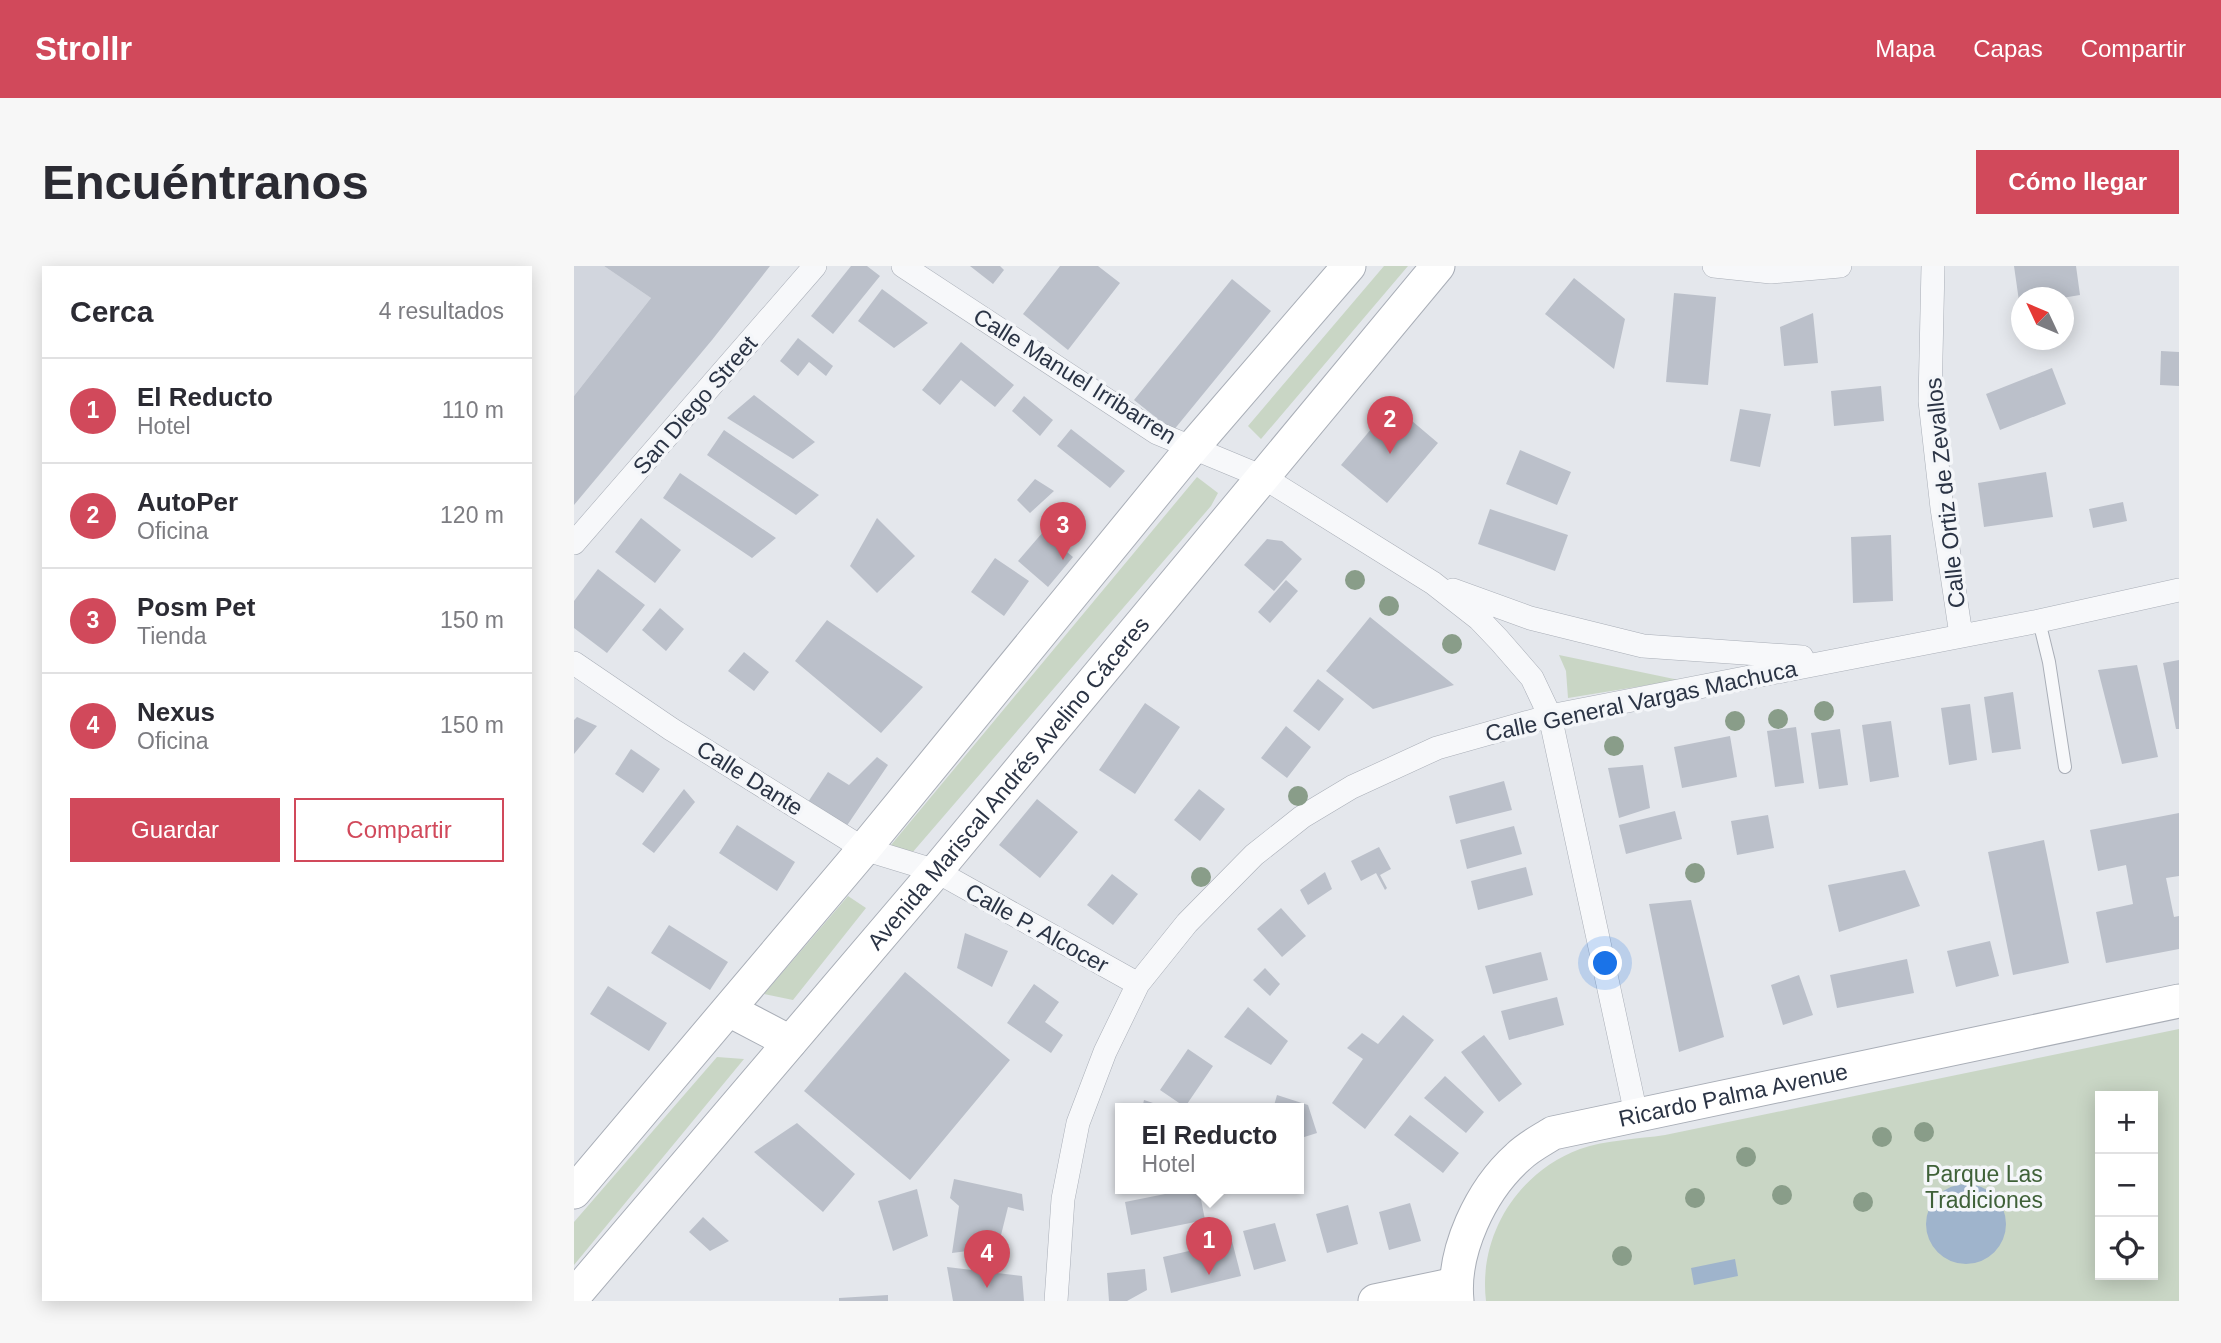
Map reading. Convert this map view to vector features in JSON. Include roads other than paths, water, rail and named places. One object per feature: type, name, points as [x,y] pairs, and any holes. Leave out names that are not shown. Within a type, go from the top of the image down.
[{"type":"street","name":"San Diego Street","points":[[574,543],[815,266]]},
{"type":"street","name":"Calle Manuel Irribarren","points":[[903,266],[1157,433],[1263,477],[1433,583],[1479,619],[1499,639],[1532,678],[1550,716],[1636,1114]]},
{"type":"street","points":[[574,1192],[864,849],[1192,448],[1349,266]]},
{"type":"street","name":"Avenida Mariscal Andrés Avelino Cáceres","points":[[583,1294],[1438,266]]},
{"type":"street","points":[[1714,266],[1770,272],[1840,266]]},
{"type":"street","name":"Calle Ortiz de Zevallos","points":[[1933,266],[1930,401],[1942,508],[1961,635]]},
{"type":"street","name":"Calle Manuel Irribarren","points":[[1433,583],[1530,618],[1643,646],[1832,659]]},
{"type":"street","name":"Calle General Vargas Machuca","points":[[1056,1301],[1063,1199],[1078,1123],[1105,1052],[1138,984],[1196,914],[1254,855],[1302,817],[1352,787],[1437,748],[1550,716],[1832,659],[2039,621],[2179,590]]},
{"type":"street","name":"Calle Dante","points":[[574,663],[671,729],[864,849],[936,872]]},
{"type":"street","name":"Calle P. Alcocer","points":[[936,872],[1138,984]]},
{"type":"street","name":"Ricardo Palma Avenue","points":[[1375,1301],[1457,1292],[1469,1227],[1489,1190],[1518,1156],[1553,1133],[2179,1001]]},
{"type":"street","points":[[729,1010],[790,1042]]},
{"type":"lane","points":[[2039,621],[2049,662],[2065,767]]},
{"type":"water","points":[[1966,1184],[1981,1187],[1994,1196],[2003,1209],[2006,1224],[2003,1239],[1994,1252],[1981,1261],[1966,1264],[1951,1261],[1938,1252],[1929,1239],[1926,1224],[1929,1209],[1938,1196],[1951,1187]]},
{"type":"water","points":[[1735,1259],[1738,1276],[1694,1285],[1691,1268]]},
{"type":"place","name":"AutoPer","points":[[1390,454]]},
{"type":"place","name":"Posm Pet","points":[[1063,560]]},
{"type":"place","name":"El Reducto","points":[[1209,1275]]},
{"type":"place","name":"Nexus","points":[[987,1288]]},
{"type":"park label","name":"Parque Las Tradiciones","points":[[1984,1187]]}]
